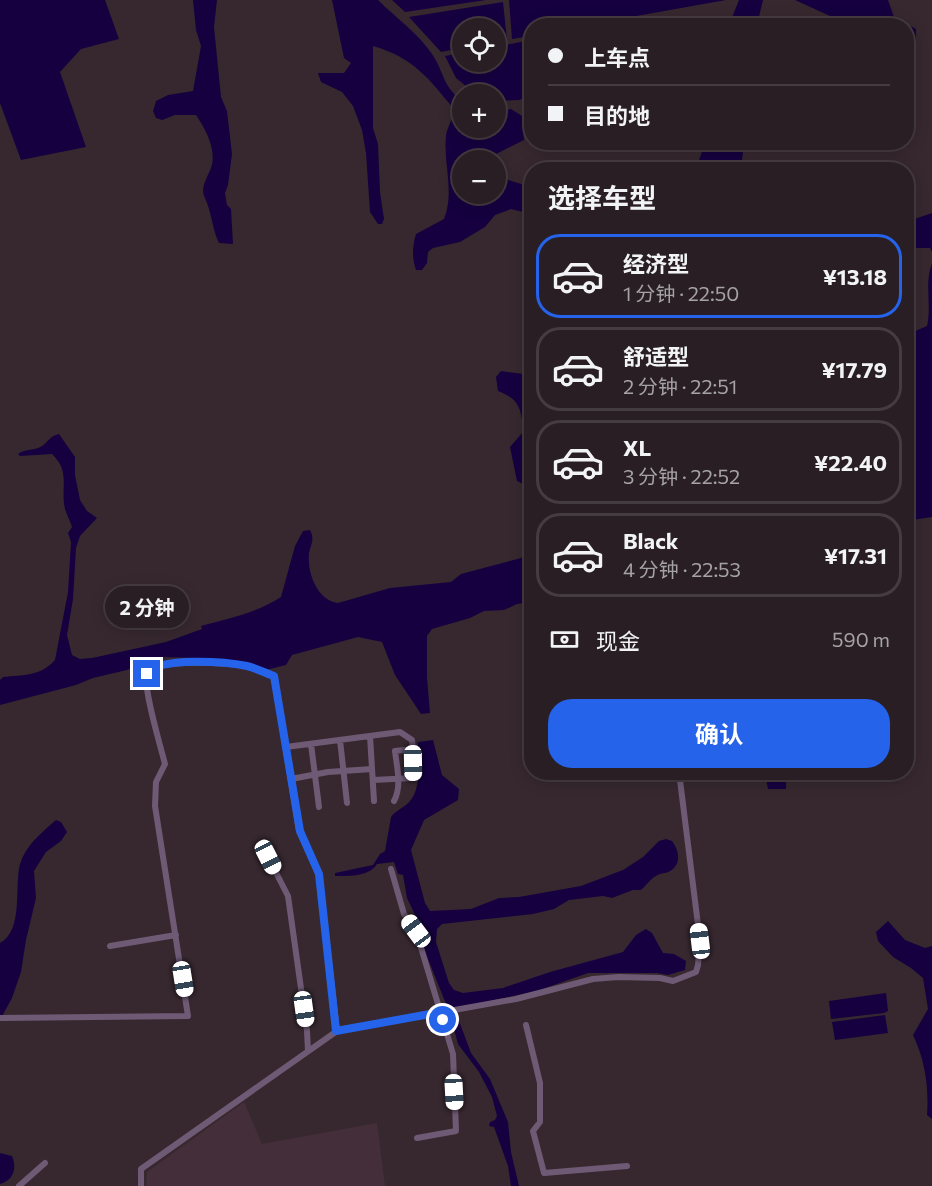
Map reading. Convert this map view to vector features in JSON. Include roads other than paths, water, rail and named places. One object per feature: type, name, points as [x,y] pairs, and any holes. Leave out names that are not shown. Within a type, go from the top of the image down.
[{"type":"street","points":[[1,1018],[188,1016],[156,806],[156,782],[165,765],[147,689],[148,672],[165,665],[200,661],[248,666],[274,676],[300,831],[319,874],[336,1031]]},
{"type":"street","points":[[286,747],[400,732],[412,740],[413,778],[373,780]]},
{"type":"street","points":[[370,736],[374,801]]},
{"type":"street","points":[[340,740],[347,803]]},
{"type":"street","points":[[311,744],[319,807]]},
{"type":"street","points":[[394,801],[399,791],[396,751],[413,749]]},
{"type":"street","points":[[291,779],[372,769]]},
{"type":"street","points":[[141,1186],[141,1169],[336,1031],[516,999],[593,979],[651,977],[674,981],[696,972],[700,941],[679,780]]},
{"type":"street","points":[[268,857],[288,896],[308,1052]]},
{"type":"street","points":[[391,869],[404,914],[416,931],[444,1012],[453,1054],[456,1131],[417,1138]]},
{"type":"street","points":[[110,946],[176,935]]},
{"type":"street","points":[[526,1025],[540,1083],[540,1122],[533,1131],[544,1173],[627,1166]]},
{"type":"street","points":[[20,1186],[45,1163]]}]
